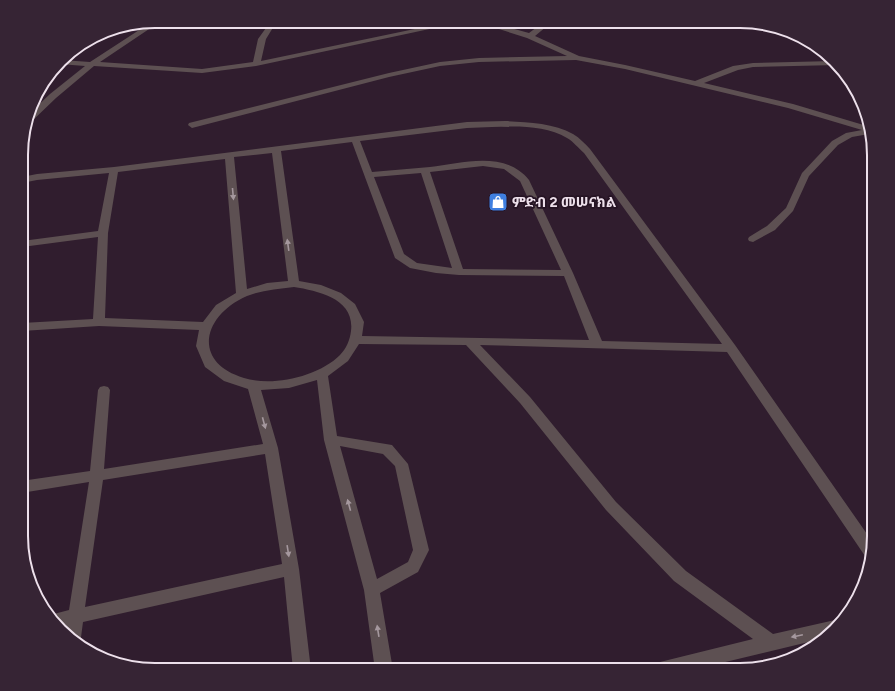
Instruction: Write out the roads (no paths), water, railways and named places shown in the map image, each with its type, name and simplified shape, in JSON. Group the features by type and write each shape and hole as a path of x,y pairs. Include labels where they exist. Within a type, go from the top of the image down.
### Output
{"street":[{"path":"256,64 262,39 269,28"},
{"path":"68,63 202,71 226,69 430,28"},
{"path":"502,28 530,36 577,58"},
{"path":"530,36 541,28"},
{"path":"35,113 53,96 92,64 146,29"},
{"path":"192,125 388,75 440,64 479,60 577,58 625,67 790,106 864,129"},
{"path":"695,84 736,68 828,63"},
{"path":"28,179 114,170 467,125 509,124 541,127 569,135 587,151 731,348 867,546"},
{"path":"753,239 771,228 790,209 805,175 834,143 849,135 865,131"},
{"path":"355,139 399,256 414,266 460,272 568,273"},
{"path":"276,150 294,284"},
{"path":"229,155 242,294"},
{"path":"369,175 483,164 501,165 511,170 524,180 568,273 597,344"},
{"path":"98,322 103,233 114,170"},
{"path":"425,170 460,272"},
{"path":"28,243 103,233"},
{"path":"294,284 317,287 337,295 351,307 358,322 356,340 344,358 322,374 289,384 254,386 228,378 209,364 202,346 206,326 220,308 242,294 267,286 294,284"},
{"path":"28,327 98,322 206,326"},
{"path":"356,340 469,341 731,348"},
{"path":"469,341 524,400 611,506 680,576 771,642"},
{"path":"322,374 331,440 372,590 383,663"},
{"path":"254,386 271,448 291,569 301,663"},
{"path":"74,633 97,474 104,390"},
{"path":"331,440 387,450 401,464 421,550 413,567 372,590"},
{"path":"28,486 271,448"},
{"path":"60,620 291,569"},
{"path":"688,663 825,630"}],"place":[{"name":"ምድብ 2 መሠናክል","path":"498,202"}]}
